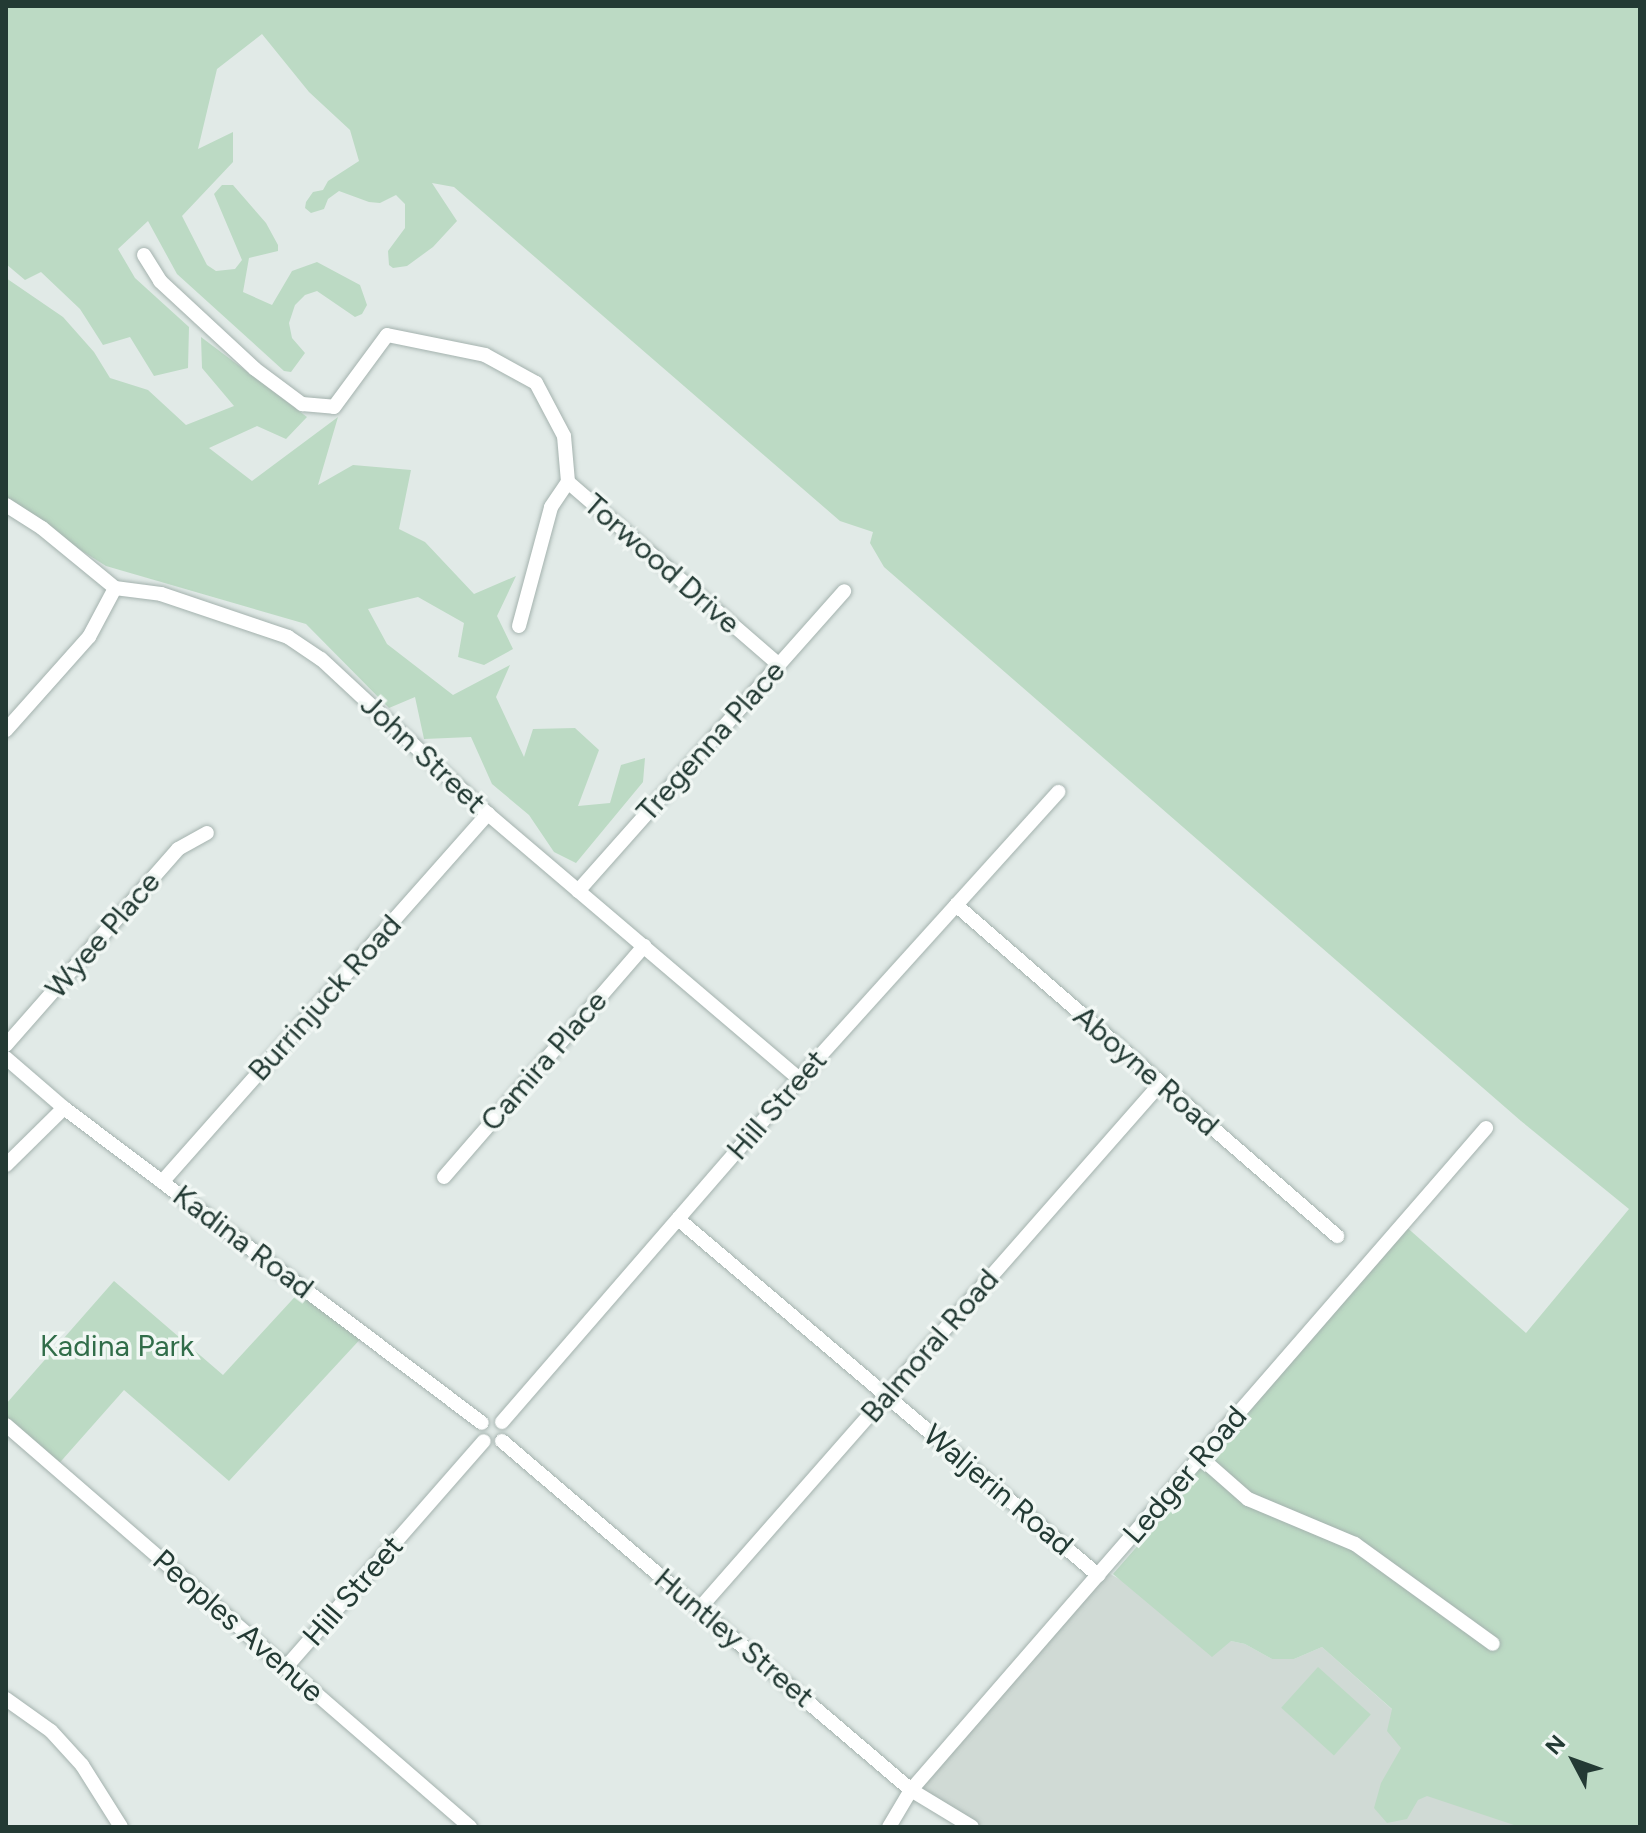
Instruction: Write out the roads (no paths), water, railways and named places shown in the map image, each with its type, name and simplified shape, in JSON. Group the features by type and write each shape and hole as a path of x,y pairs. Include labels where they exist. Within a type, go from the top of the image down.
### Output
{"street":[{"name":"Torwood Drive","path":"144,255 160,281 255,369 302,404 334,407 387,335 485,355 536,383 564,436 568,482 779,665"},
{"path":"519,626 551,507 568,482"},
{"path":"6,505 42,528 115,588 89,637 6,730"},
{"name":"John Street","path":"115,588 161,594 288,637 321,659 488,814 799,1079"},
{"name":"Tregenna Place","path":"578,891 844,591"},
{"name":"Hill Street","path":"502,1422 799,1079 1058,792"},
{"name":"Burrinjuck Road","path":"162,1182 488,814"},
{"name":"Wyee Place","path":"6,1045 178,849 207,833"},
{"name":"Aboyne Road","path":"956,905 1337,1236"},
{"name":"Camira Place","path":"444,1177 644,946"},
{"name":"Kadina Road","path":"6,1058 64,1108 482,1423"},
{"name":"Balmoral Road","path":"699,1609 1161,1083"},
{"path":"6,1165 64,1108"},
{"name":"Ledger Road","path":"889,1827 911,1790 1486,1128"},
{"name":"Waljerin Road","path":"678,1219 1098,1575"},
{"path":"492,1418 502,1422 506,1431 502,1441 493,1445 484,1441 479,1433 482,1423 492,1418"},
{"name":"Peoples Avenue","path":"6,1425 470,1827"},
{"name":"Hill Street","path":"286,1667 484,1441"},
{"name":"Huntley Street","path":"502,1441 911,1790 972,1827"},
{"path":"1200,1457 1248,1499 1355,1544 1493,1644"},
{"path":"6,1699 51,1731 82,1765 121,1827"}],"park label":[{"name":"Kadina Park","path":"117,1346"}]}
